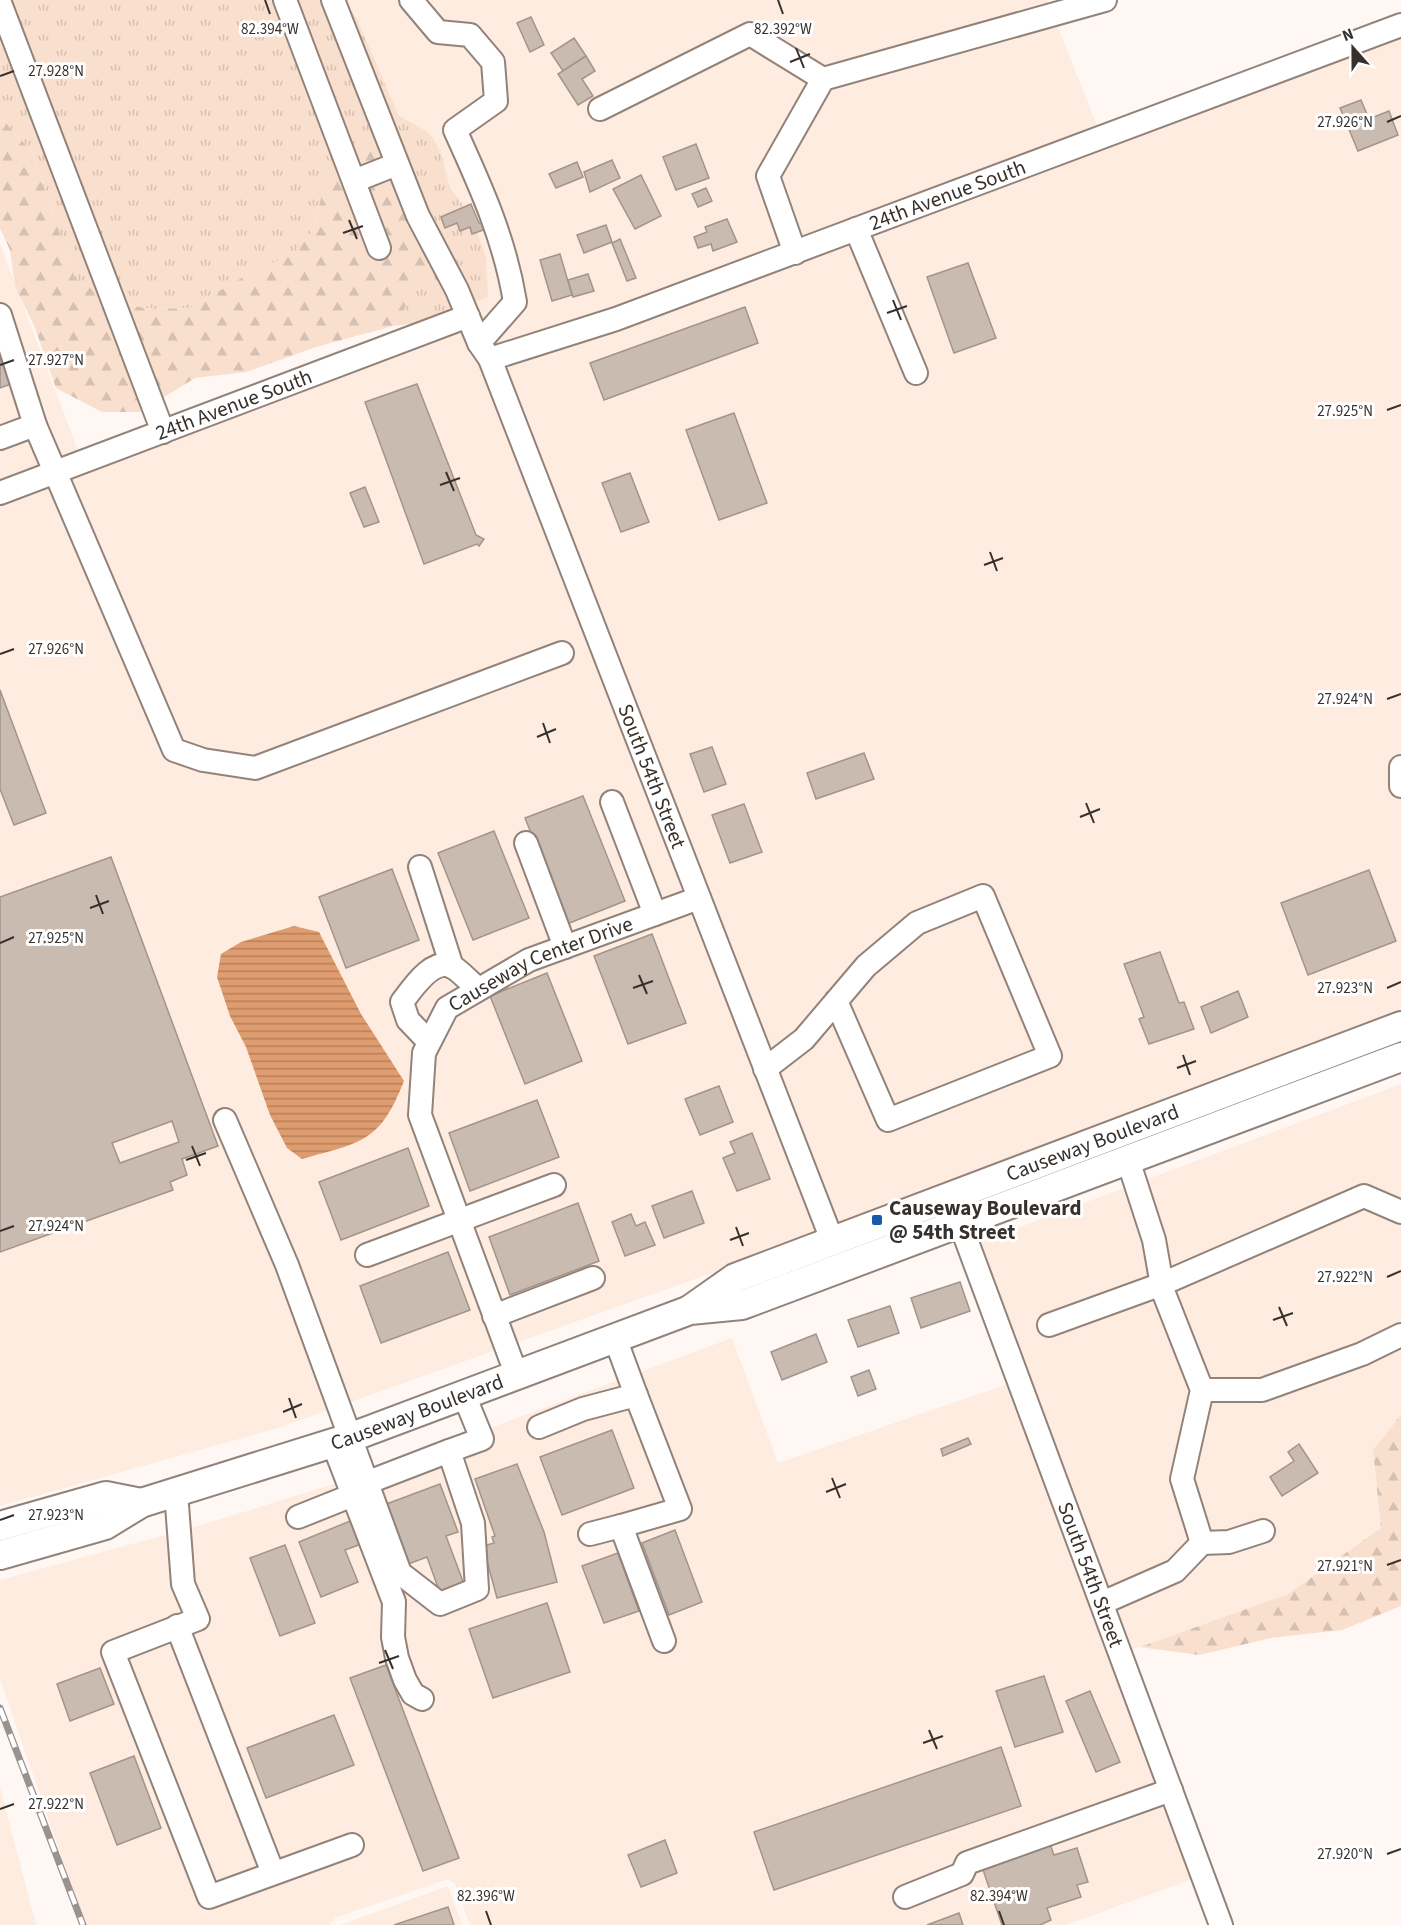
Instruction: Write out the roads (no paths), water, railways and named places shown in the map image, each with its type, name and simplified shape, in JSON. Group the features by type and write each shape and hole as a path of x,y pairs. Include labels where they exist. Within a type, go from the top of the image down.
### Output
{"main road":[{"name":"Causeway Boulevard","path":"0,1555 105,1525 141,1503 341,1440 517,1376 690,1310 735,1278 1401,1026"},
{"name":"Causeway Boulevard","path":"690,1310 742,1305 1128,1160 1396,1055"},
{"path":"960,1223 959,1215 962,1209 1160,1130 1164,1127 1169,1113"},
{"path":"726,1307 758,1283 825,1258 831,1253 832,1240"},
{"name":"Causeway Boulevard","path":"0,1526 106,1496 141,1503"}],"street":[{"path":"285,0 379,248"},
{"name":"South 54th Street","path":"333,0 418,216 485,351 832,1240"},
{"path":"411,0 438,32 470,35 493,62 496,101 455,130 490,204 509,268 515,302 485,351"},
{"path":"795,253 768,176 823,79 1106,0"},
{"path":"0,3 163,432"},
{"name":"24th Avenue South","path":"485,351 616,319 1401,25"},
{"path":"600,109 750,34 823,79"},
{"path":"354,181 397,164"},
{"path":"856,229 916,373"},
{"path":"0,315 35,425 174,750 203,760 255,768 562,653"},
{"name":"24th Avenue South","path":"0,493 468,316"},
{"path":"0,438 35,425"},
{"path":"1401,766 1401,786"},
{"path":"612,802 655,914"},
{"path":"526,843 565,947"},
{"path":"420,867 452,967"},
{"path":"765,1069 804,1039 836,1001 866,966 917,923 983,896 1050,1056 888,1120 836,1001"},
{"name":"Causeway Center Drive","path":"517,1376 420,1115 424,1053 447,1008 529,960 699,898"},
{"path":"429,1042 408,1020 402,1002 417,982 442,964 452,967 478,989"},
{"path":"225,1120 287,1265 394,1602 393,1637 397,1658 413,1694 422,1699"},
{"path":"1128,1160 1154,1240 1162,1284 1202,1390 1182,1479 1202,1543"},
{"path":"367,1255 554,1185"},
{"path":"1049,1324 1162,1284 1364,1196 1401,1212"},
{"name":"South 54th Street","path":"960,1223 1221,1925"},
{"path":"494,1316 593,1278"},
{"path":"1202,1390 1262,1390 1362,1354 1401,1335"},
{"path":"590,1534 680,1509 615,1338"},
{"path":"298,1517 359,1489 482,1439 464,1395"},
{"path":"539,1427 584,1409 636,1395"},
{"path":"359,1489 400,1573 440,1604 477,1589 474,1523 449,1451"},
{"path":"176,1492 183,1584 198,1619 113,1652 209,1897 352,1845"},
{"path":"621,1526 664,1641"},
{"path":"1102,1603 1175,1571 1202,1543 1229,1542 1263,1532"},
{"path":"177,1626 273,1873"},
{"path":"905,1897 962,1874 967,1863 1171,1790"}],"railway":[{"path":"0,1708 83,1925"}],"place":[{"name":"Causeway Boulevard @ 54th Street","path":"877,1220"}]}
